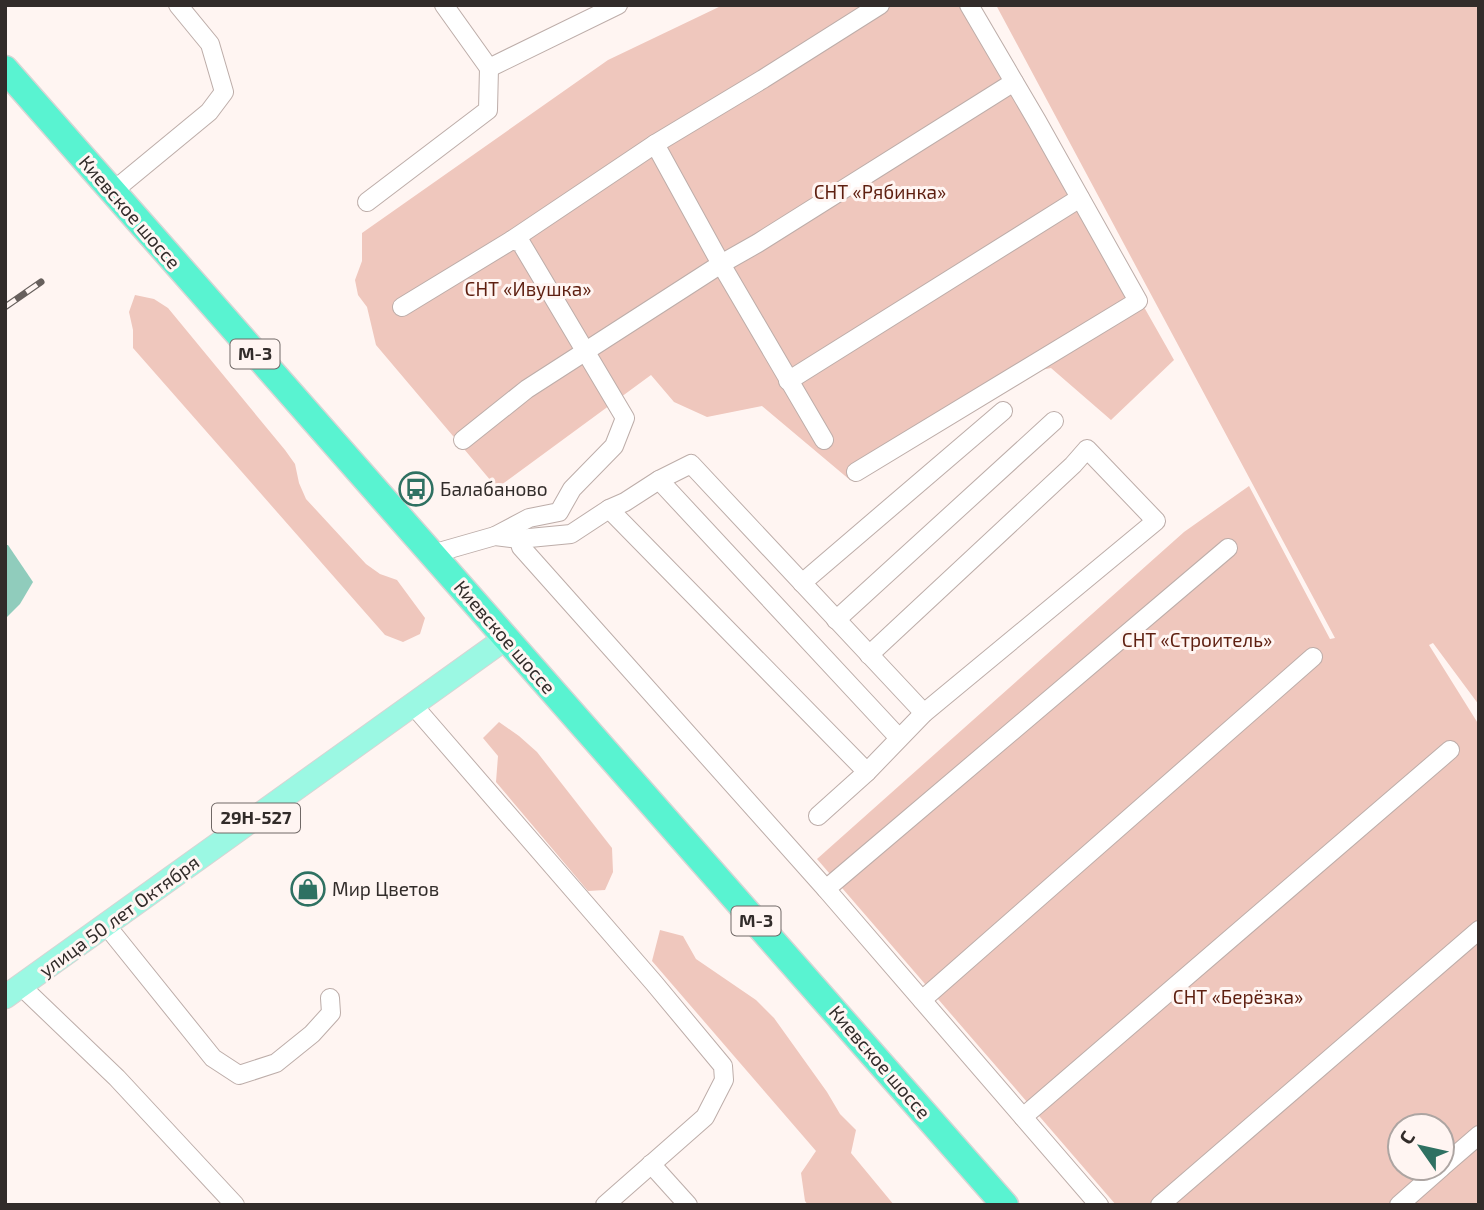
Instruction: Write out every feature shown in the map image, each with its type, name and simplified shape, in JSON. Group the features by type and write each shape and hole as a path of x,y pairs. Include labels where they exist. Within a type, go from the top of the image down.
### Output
{"highway":[{"name":"Киевское шоссе","path":"5,69 1005,1205"}],"main road":[{"name":"улица 50 лет Октября","path":"13,992 506,638"}],"street":[{"path":"112,192 209,111 224,92 210,44 178,5"},
{"path":"368,202 488,110 489,68 444,5"},
{"path":"489,68 618,5"},
{"path":"402,307 512,240 655,144 880,5"},
{"path":"856,472 1138,301 969,5"},
{"path":"463,439 527,389 586,350 1014,82"},
{"path":"655,144 721,264 824,440"},
{"path":"788,381 1080,198"},
{"path":"432,554 495,536 529,519 559,512 572,489 614,446 625,418 521,243 512,240"},
{"path":"802,583 1003,411"},
{"path":"836,620 1054,421"},
{"path":"818,816 867,772 924,713 1156,521 1087,449 869,655"},
{"path":"495,536 519,539 570,534 659,480 691,464 924,713"},
{"path":"659,480 899,738"},
{"path":"609,509 867,772"},
{"path":"519,539 521,547 826,889 1099,1205"},
{"path":"826,889 1228,548"},
{"path":"922,1000 1313,657"},
{"path":"413,705 723,1066 724,1080 705,1117 605,1205"},
{"path":"1023,1117 1450,750"},
{"path":"106,925 213,1058 239,1075 276,1063 312,1034 331,1013 330,998"},
{"path":"1160,1205 1479,930"},
{"path":"13,992 117,1078 235,1205"},
{"path":"1456,1154 1479,1135"},
{"path":"651,1164 688,1205"},
{"path":"1399,1205 1424,1182"}],"green space":[{"name":"СНТ «Рябинка»","path":"723,5 973,5 1174,360 1111,420 1051,368 1036,371 850,480 762,406 707,417 674,402 651,375 497,488 376,345 367,307 358,295 355,280 362,261 362,233 608,60"},
{"path":"996,5 1479,5 1479,705 1433,643 1429,645 1479,725 1479,1205 1116,1205 817,859 1184,532 1249,486 1330,639 1335,638"},
{"path":"135,295 154,299 168,308 285,450 295,464 306,499 366,564 380,574 397,580 425,618 420,634 403,642 385,635 133,348 129,312"},
{"path":"499,722 537,752 612,848 613,872 605,890 588,891 496,782 498,756 483,738"},
{"path":"660,930 683,936 696,959 756,1000 774,1018 840,1114 856,1130 851,1153 894,1205 808,1205 801,1173 816,1151 652,961"}],"shaded area":[{"path":"5,545 8,545 33,582 20,604 5,619"}],"railway":[{"path":"5,307 41,282"}],"place":[{"name":"Балабаново","path":"416,489"},
{"name":"Мир Цветов","path":"308,889"}],"park label":[{"name":"СНТ «Ивушка»","path":"528,289"},
{"name":"СНТ «Строитель»","path":"1197,640"},
{"name":"СНТ «Берёзка»","path":"1238,997"}]}
